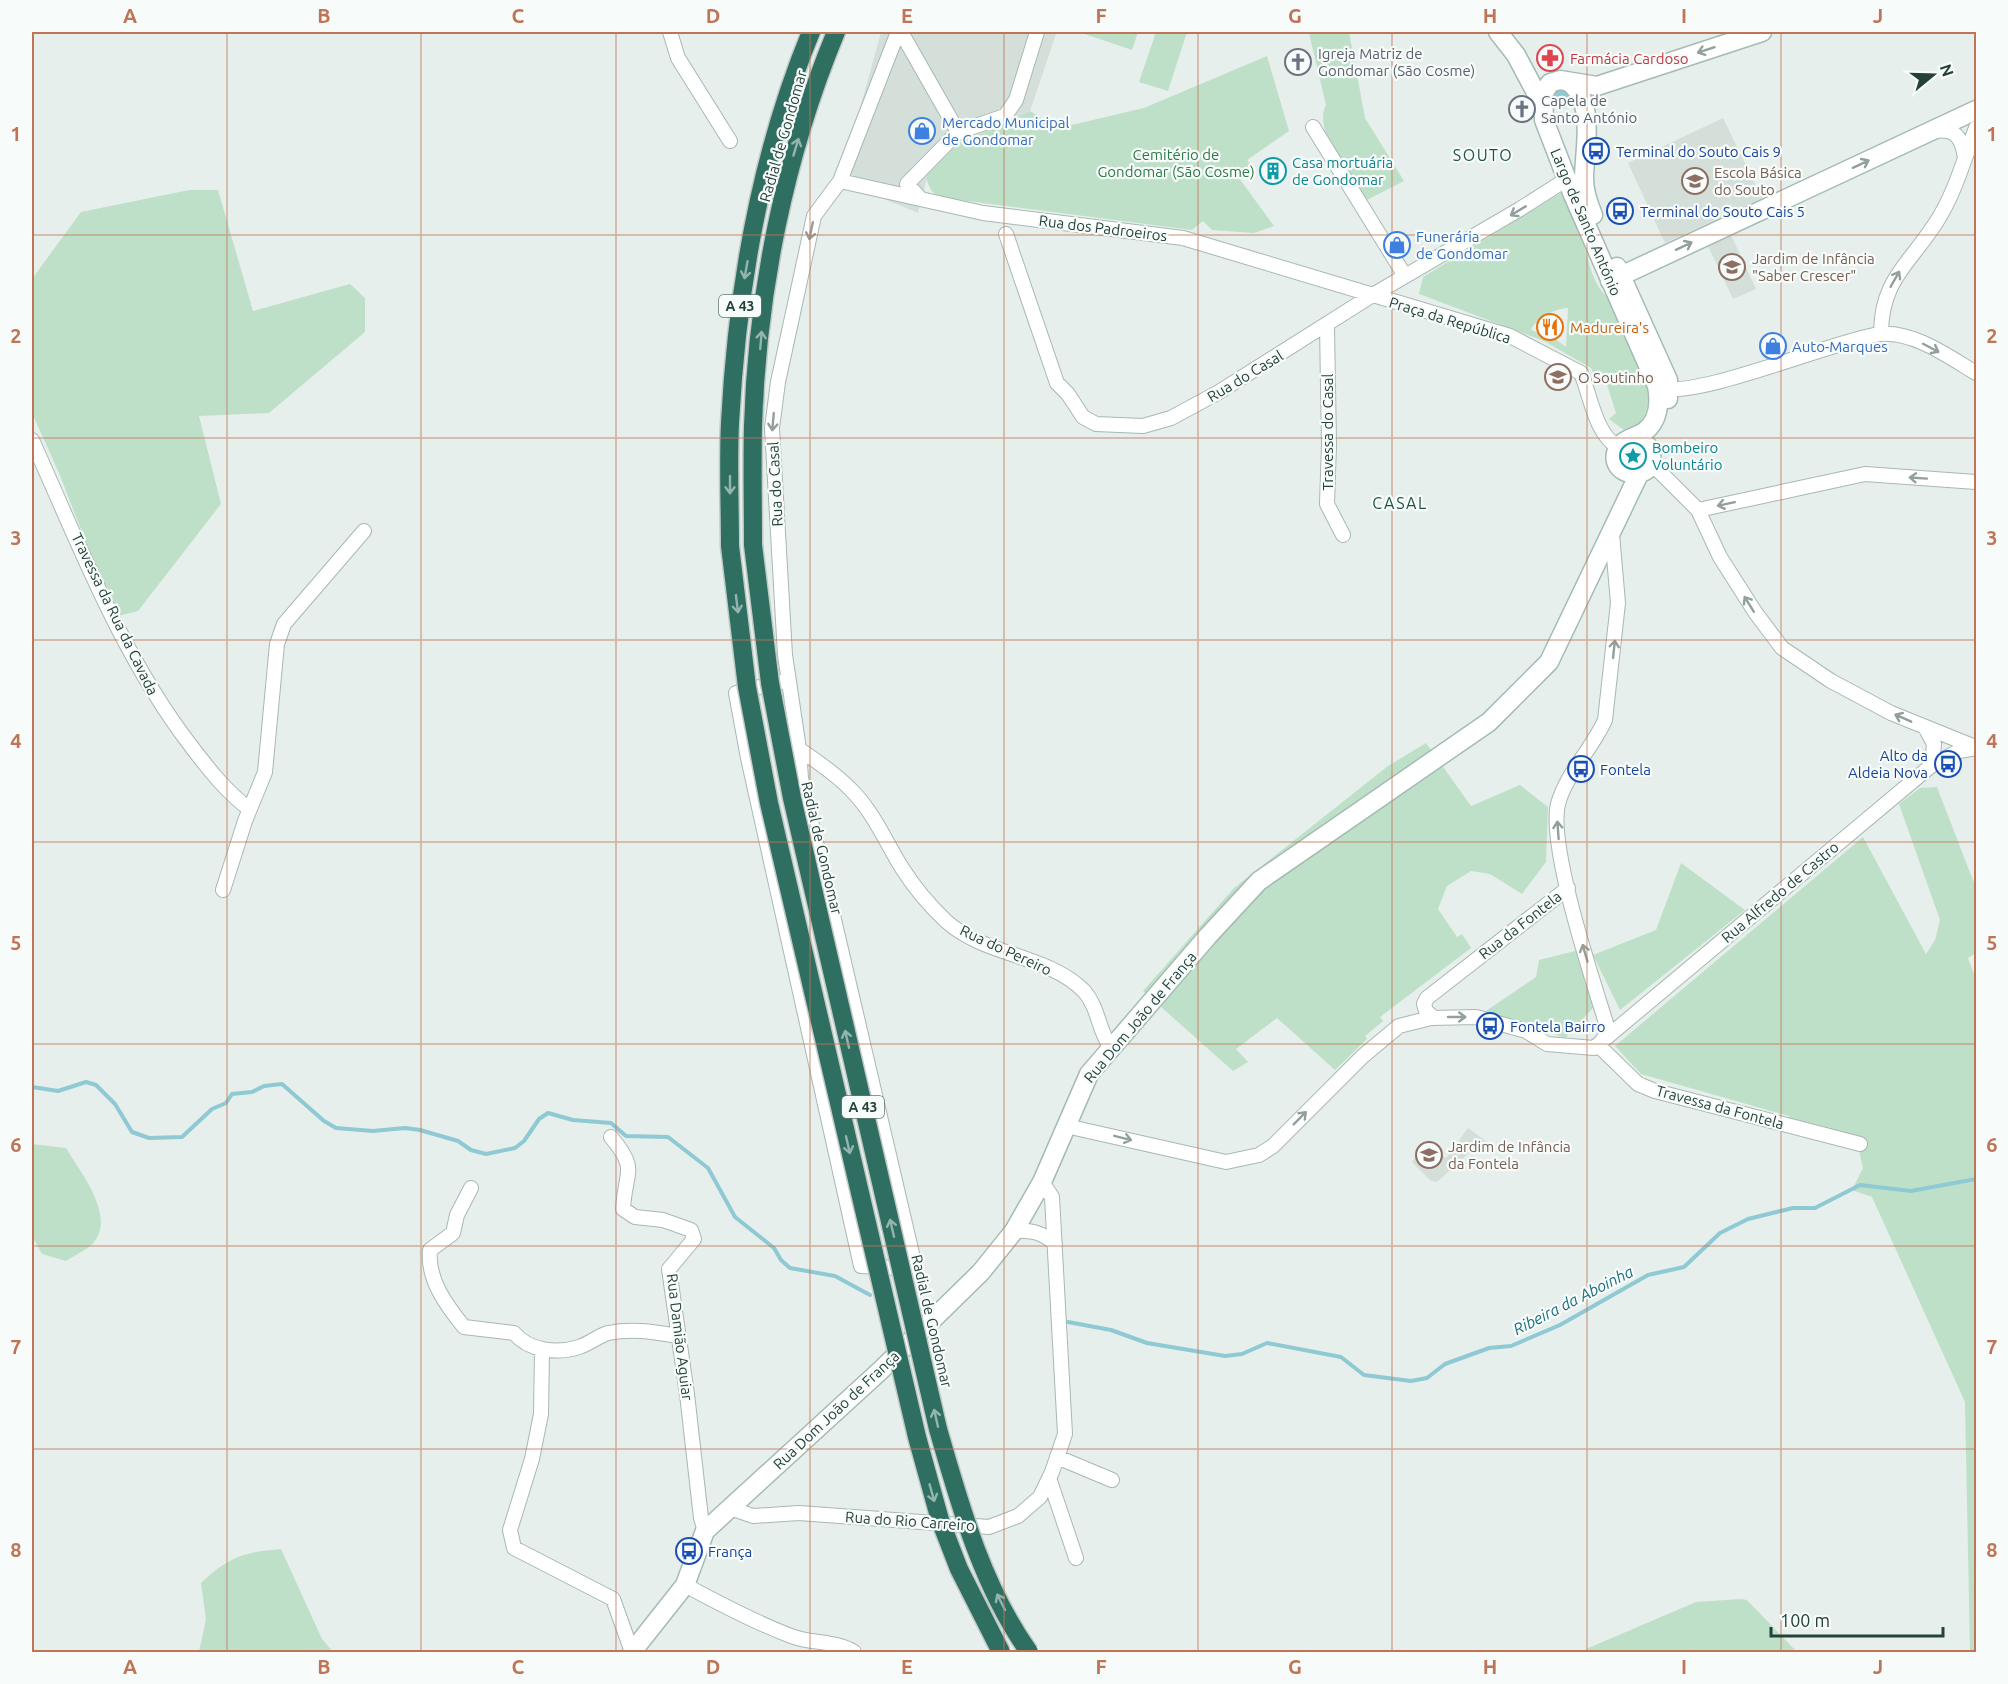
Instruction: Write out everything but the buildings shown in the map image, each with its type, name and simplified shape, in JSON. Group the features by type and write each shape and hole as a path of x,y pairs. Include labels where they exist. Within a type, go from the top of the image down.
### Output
{"highway":[{"name":"Radial de Gondomar","path":"811,32 795,71 762,183 740,304 730,424 730,546 747,687 769,803 916,1437 940,1520 955,1559 1001,1653"},
{"name":"Radial de Gondomar","path":"836,32 817,79 784,188 764,307 753,424 753,545 770,683 792,798 938,1429 962,1512 980,1559 1029,1653"}],"main road":[{"path":"1498,32 1516,55 1538,71 1564,80 1596,86 1762,32"},
{"name":"Largo de Santo António","path":"1516,55 1541,102 1544,120 1567,179 1668,380 1656,415 1645,431 1624,443"},
{"path":"1541,102 1546,87 1564,80"},
{"name":"Largo de Santo António","path":"1564,80 1582,99 1586,119 1584,181 1586,198 1616,279"},
{"path":"1616,279 1977,110"},
{"path":"1640,464 1663,417 1664,388"},
{"path":"1624,443 1642,440 1640,464"},
{"name":"Rua Dom João de França","path":"632,1653 685,1585 705,1531 889,1362 981,1272 1014,1231 1042,1182 1089,1074 1208,936 1259,881 1489,722 1549,662 1612,534 1640,464 1616,458 1624,443"}],"street":[{"path":"670,32 678,58 730,141"},
{"path":"900,32 958,132"},
{"name":"Rua do Casal","path":"748,758 861,1266 914,1269 801,778 799,749 787,680 772,428 778,382 814,216 840,181 900,32"},
{"path":"920,198 908,184 958,132 1005,116 1016,100 1037,32"},
{"path":"1313,127 1405,276"},
{"path":"1881,334 1881,315 1887,293 1897,274 1937,221 1977,128"},
{"path":"1931,132 1948,129 1958,135 1965,158"},
{"name":"Rua do Casal","path":"1005,234 1057,383 1068,394 1083,417 1096,424 1143,426 1171,418 1327,326 1371,296 1520,210 1567,179"},
{"name":"Rua dos Padroeiros","path":"840,181 983,213 1183,238 1371,296"},
{"name":"Praça da República","path":"1371,296 1510,336 1581,373 1599,425 1611,443 1624,443"},
{"name":"Travessa do Casal","path":"1327,326 1329,445 1327,504 1343,535"},
{"path":"1664,388 1707,384 1881,334 1914,339 1977,373"},
{"name":"Travessa da Rua da Cavada","path":"32,440 103,595 161,708 225,791 249,809"},
{"path":"1640,464 1698,510 1720,557 1755,612 1782,648 1831,681 1926,729 1977,748"},
{"path":"1698,510 1865,474 1977,482"},
{"path":"223,890 249,809 265,772 277,644 284,624 364,531"},
{"name":"Rua da Fontela","path":"1434,1018 1426,1011 1424,1004 1427,998 1568,888 1560,856 1557,807 1563,789 1598,737 1605,720 1618,603 1612,534"},
{"path":"787,680 736,693 748,758 799,749"},
{"path":"1926,729 1934,744 1932,765"},
{"name":"Rua Alfredo de Castro","path":"1599,1046 1932,765 1959,751 1977,748"},
{"name":"Rua do Pereiro","path":"799,749 833,773 857,796 903,870 947,922 975,939 1053,971 1082,989 1093,1003 1105,1041 1111,1048"},
{"path":"1066,1126 1226,1162 1243,1160 1259,1155 1273,1146 1385,1036 1399,1026 1434,1018 1476,1017 1526,1031 1547,1044 1594,1048 1599,1046 1606,1034 1602,1009 1568,888"},
{"path":"1602,1009 1613,1019 1629,1019"},
{"name":"Travessa da Fontela","path":"1599,1046 1638,1084 1655,1091 1860,1144"},
{"name":"Rua Damião Aguiar","path":"611,1137 627,1156 629,1174 623,1209 635,1217 663,1220 691,1230 694,1239 669,1269 694,1444 701,1518 705,1531"},
{"name":"Rua do Rio Carreiro","path":"730,1508 753,1516 810,1514 989,1527 1018,1516 1040,1497 1065,1434 1052,1197 1042,1182"},
{"path":"471,1188 457,1215 453,1233 430,1250 429,1264 440,1294 465,1327 514,1333 520,1340 543,1350 579,1347 606,1334 637,1329 678,1336"},
{"path":"1014,1231 1031,1230 1045,1235 1055,1244"},
{"path":"543,1350 541,1414 532,1459 510,1530 514,1548 613,1599 632,1653"},
{"path":"1057,1457 1112,1480"},
{"path":"1049,1478 1076,1558"},
{"path":"685,1585 775,1630 794,1637 845,1647 854,1653"}],"shaded area":[{"name":"Mercado Municipal de Gondomar","path":"881,32 1055,32 1056,34 1030,111 951,151 930,167 918,213 840,181"},
{"name":"Escola Básica do Souto","path":"1723,118 1762,198 1665,243 1628,163"},
{"name":"Jardim de Infância \"Saber Crescer\"","path":"1731,235 1756,289 1733,299 1708,246"},
{"name":"Jardim de Infância da Fontela","path":"1468,1128 1491,1145 1470,1152 1437,1182 1431,1181 1412,1162 1425,1143 1446,1158"}],"green space":[{"path":"1079,32 1138,32 1132,50"},
{"path":"1156,32 1187,32 1168,91 1139,82"},
{"path":"1349,32 1365,118 1404,181 1365,201 1335,154 1324,127 1323,115 1326,105 1309,33"},
{"name":"Cemitério de Gondomar (São Cosme)","path":"1267,56 1289,131 1247,160 1252,166 1239,178 1274,226 1254,233 1212,230 1203,221 1192,230 951,199 935,194 928,184 929,168 946,153 1030,111 1059,128 1144,108"},
{"path":"189,190 218,190 253,311 350,284 365,298 365,332 269,413 199,416 221,504 138,611 115,617 59,473 32,413 32,279 81,212"},
{"path":"1564,191 1580,231 1594,278 1605,295 1612,301 1644,377 1648,397 1642,419 1630,429 1624,430 1609,419 1616,413 1607,385 1596,380 1591,368 1544,341 1419,294 1423,277","holes":["1568,308 1566,347 1546,332 1541,334 1531,330 1533,325 1546,314"]},
{"path":"1426,743 1471,806 1520,785 1548,807 1546,862 1522,894 1490,874 1471,871 1447,886 1438,909 1457,937 1462,934 1471,948 1380,1017 1383,1021 1365,1036 1367,1039 1335,1070 1277,1018 1236,1049 1248,1062 1233,1071 1143,991 1234,888 1388,766"},
{"path":"1937,787 1976,888 1976,953 1968,958 1976,979 1976,1652 1970,1652 1965,1402 1872,1197 1852,1190 1863,1168 1858,1146 1788,1119 1789,1116 1641,1074 1615,1046 1863,837 1926,954 1935,940 1940,920 1899,804 1920,788"},
{"path":"1681,863 1745,910 1620,1010 1593,955 1656,930"},
{"path":"1579,950 1593,1008 1565,1038 1486,1011 1536,977 1539,960"},
{"path":"32,1144 66,1148 88,1183 99,1210 101,1223 98,1235 90,1246 66,1261 42,1254 32,1236"},
{"path":"281,1549 322,1639 333,1652 199,1652 206,1619 201,1583 220,1567 238,1557"},
{"path":"1747,1600 1797,1652 1585,1652 1586,1649 1696,1602"}],"water":[{"path":"1561,89 1568,92 1571,99 1568,106 1561,109 1554,106 1551,99 1554,92"}],"waterway":[{"name":"Ribeira da Aboinha","path":"32,1087 58,1091 86,1082 96,1085 115,1104 132,1132 149,1138 182,1137 212,1109 226,1103 232,1094 252,1092 264,1086 282,1084 324,1121 336,1128 373,1131 405,1128 420,1130 458,1141 471,1150 486,1154 515,1148 524,1141 539,1119 548,1113 573,1120 611,1123 626,1136 668,1137 708,1168 735,1217 774,1248 781,1260 790,1268 835,1276 870,1295"},
{"name":"Ribeira da Aboinha","path":"1068,1322 1111,1330 1147,1343 1225,1356 1242,1354 1267,1343 1341,1357 1364,1375 1411,1381 1427,1378 1445,1364 1489,1348 1511,1346 1560,1325 1648,1275 1684,1267 1720,1233 1748,1219 1793,1208 1815,1208 1860,1185 1911,1191 1976,1179"}],"place":[{"name":"Farmácia Cardoso","path":"1550,58"},
{"name":"Igreja Matriz de Gondomar (São Cosme)","path":"1298,62"},
{"name":"Capela de Santo António","path":"1522,109"},
{"name":"Mercado Municipal de Gondomar","path":"922,131"},
{"name":"Terminal do Souto Cais 9","path":"1596,151"},
{"name":"Casa mortuária de Gondomar","path":"1273,171"},
{"name":"Escola Básica do Souto","path":"1695,181"},
{"name":"Terminal do Souto Cais 5","path":"1620,211"},
{"name":"Funerária de Gondomar","path":"1397,245"},
{"name":"Jardim de Infância \"Saber Crescer\"","path":"1732,267"},
{"name":"Madureira's","path":"1550,327"},
{"name":"Auto-Marques","path":"1773,346"},
{"name":"O Soutinho","path":"1558,377"},
{"name":"Bombeiro Voluntário","path":"1633,456"},
{"name":"Alto da Aldeia Nova","path":"1948,764"},
{"name":"Fontela","path":"1581,769"},
{"name":"Fontela Bairro","path":"1490,1026"},
{"name":"Jardim de Infância da Fontela","path":"1429,1155"},
{"name":"França","path":"689,1551"}],"district":[{"name":"SOUTO","path":"1483,155"},
{"name":"CASAL","path":"1400,503"}]}
